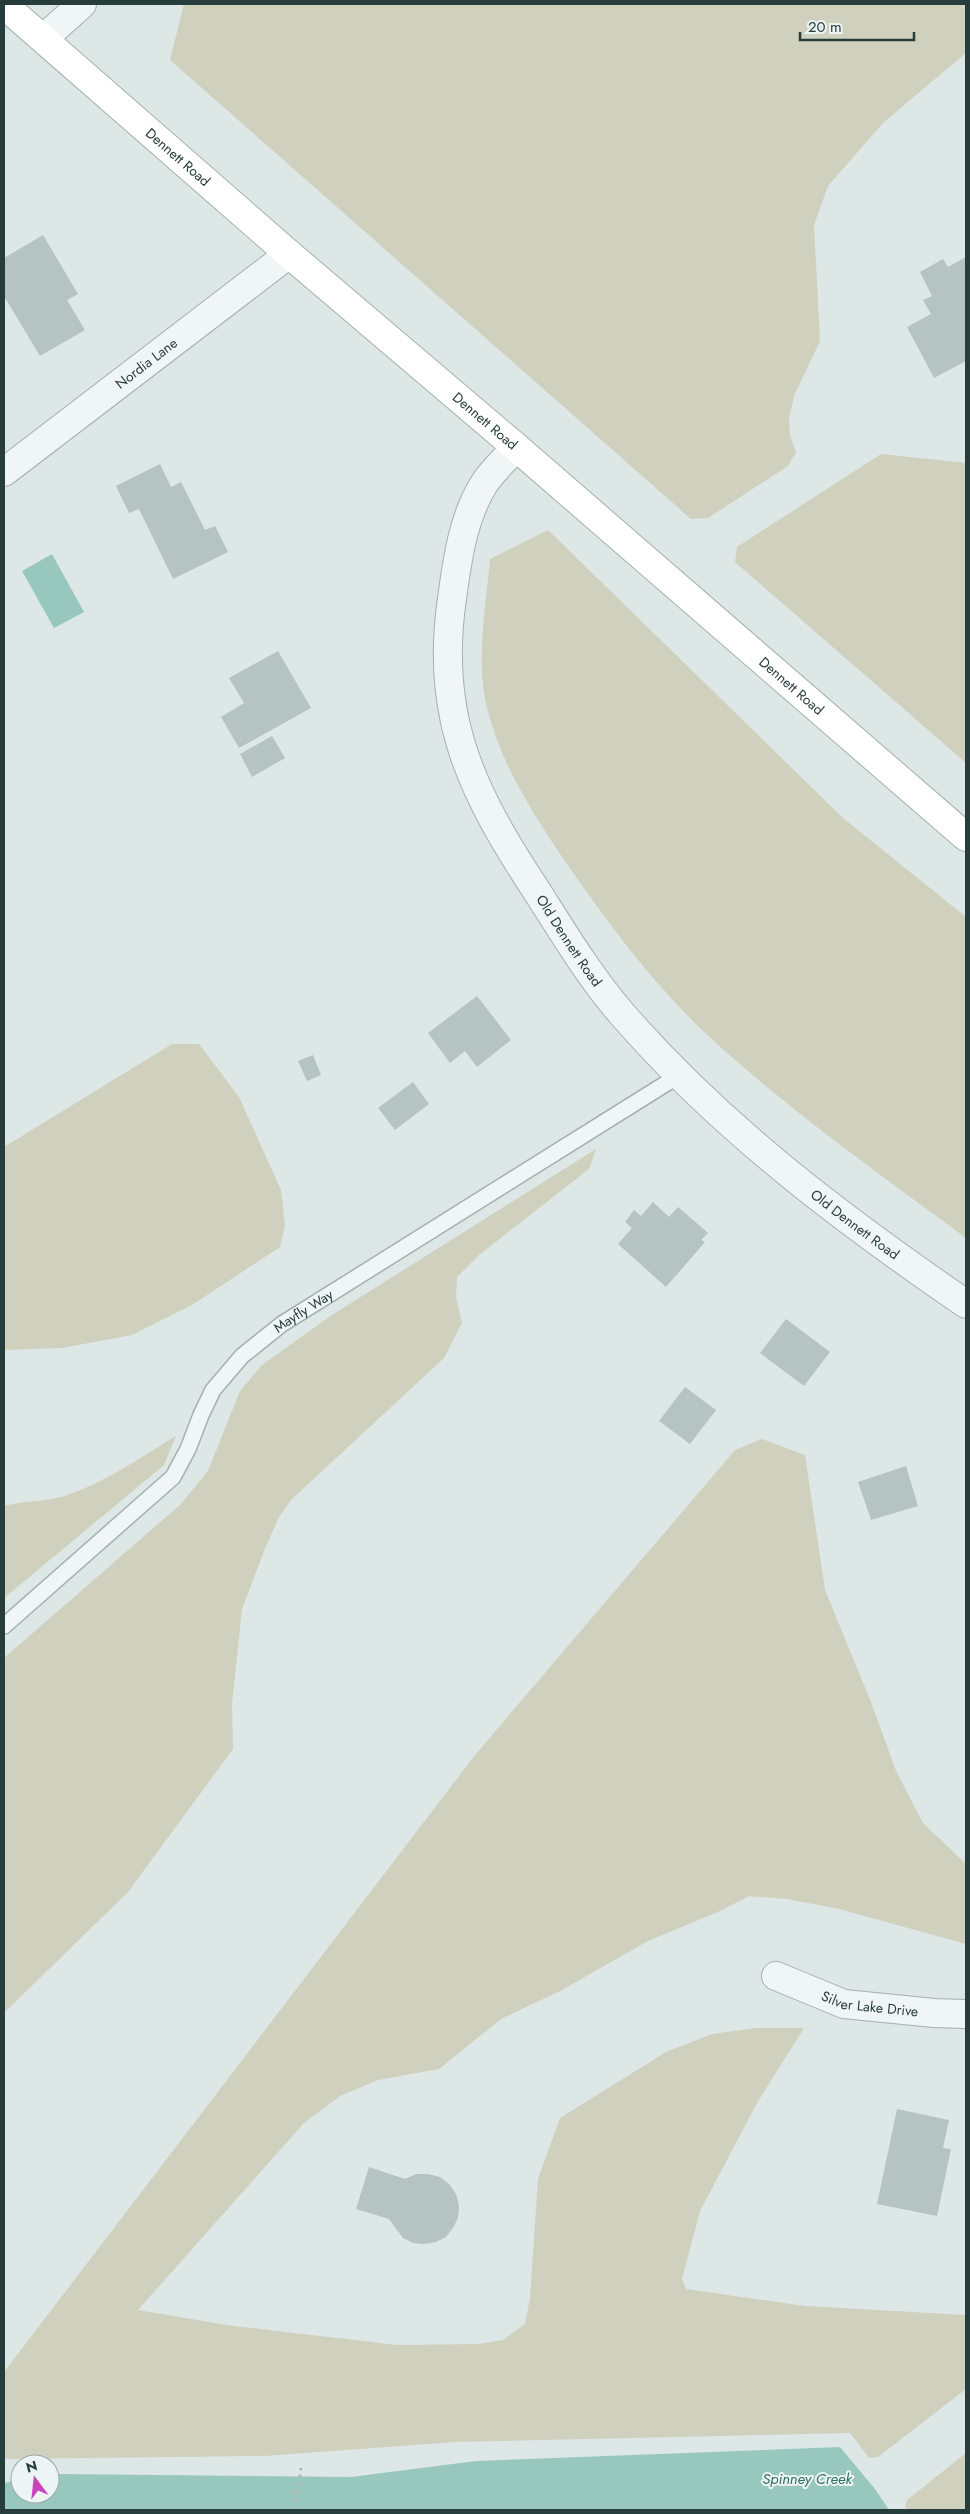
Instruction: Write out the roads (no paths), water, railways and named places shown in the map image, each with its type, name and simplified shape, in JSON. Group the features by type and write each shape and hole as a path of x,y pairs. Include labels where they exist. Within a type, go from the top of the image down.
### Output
{"street":[{"path":"44,38 82,4"},
{"name":"Dennett Road","path":"4,5 289,254 966,837"},
{"name":"Nordia Lane","path":"4,472 289,254"},
{"name":"Old Dennett Road","path":"516,448 484,483 469,517 457,566 447,627 446,657 450,698 464,758 478,792 497,829 566,938 621,1012 678,1076 821,1201 871,1240 966,1304"},
{"name":"Silver Lake Drive","path":"776,1976 844,2004 934,2013 966,2014"}],"lane":[{"name":"Mayfly Way","path":"4,1626 173,1477 188,1449 213,1390 242,1356 282,1324 678,1076"}],"water":[{"path":"52,554 84,612 54,628 22,571"},
{"name":"Spinney Creek","path":"840,2447 875,2489 889,2510 4,2510 4,2483 10,2482 10,2504 60,2504 60,2474 351,2477 476,2461"}]}
